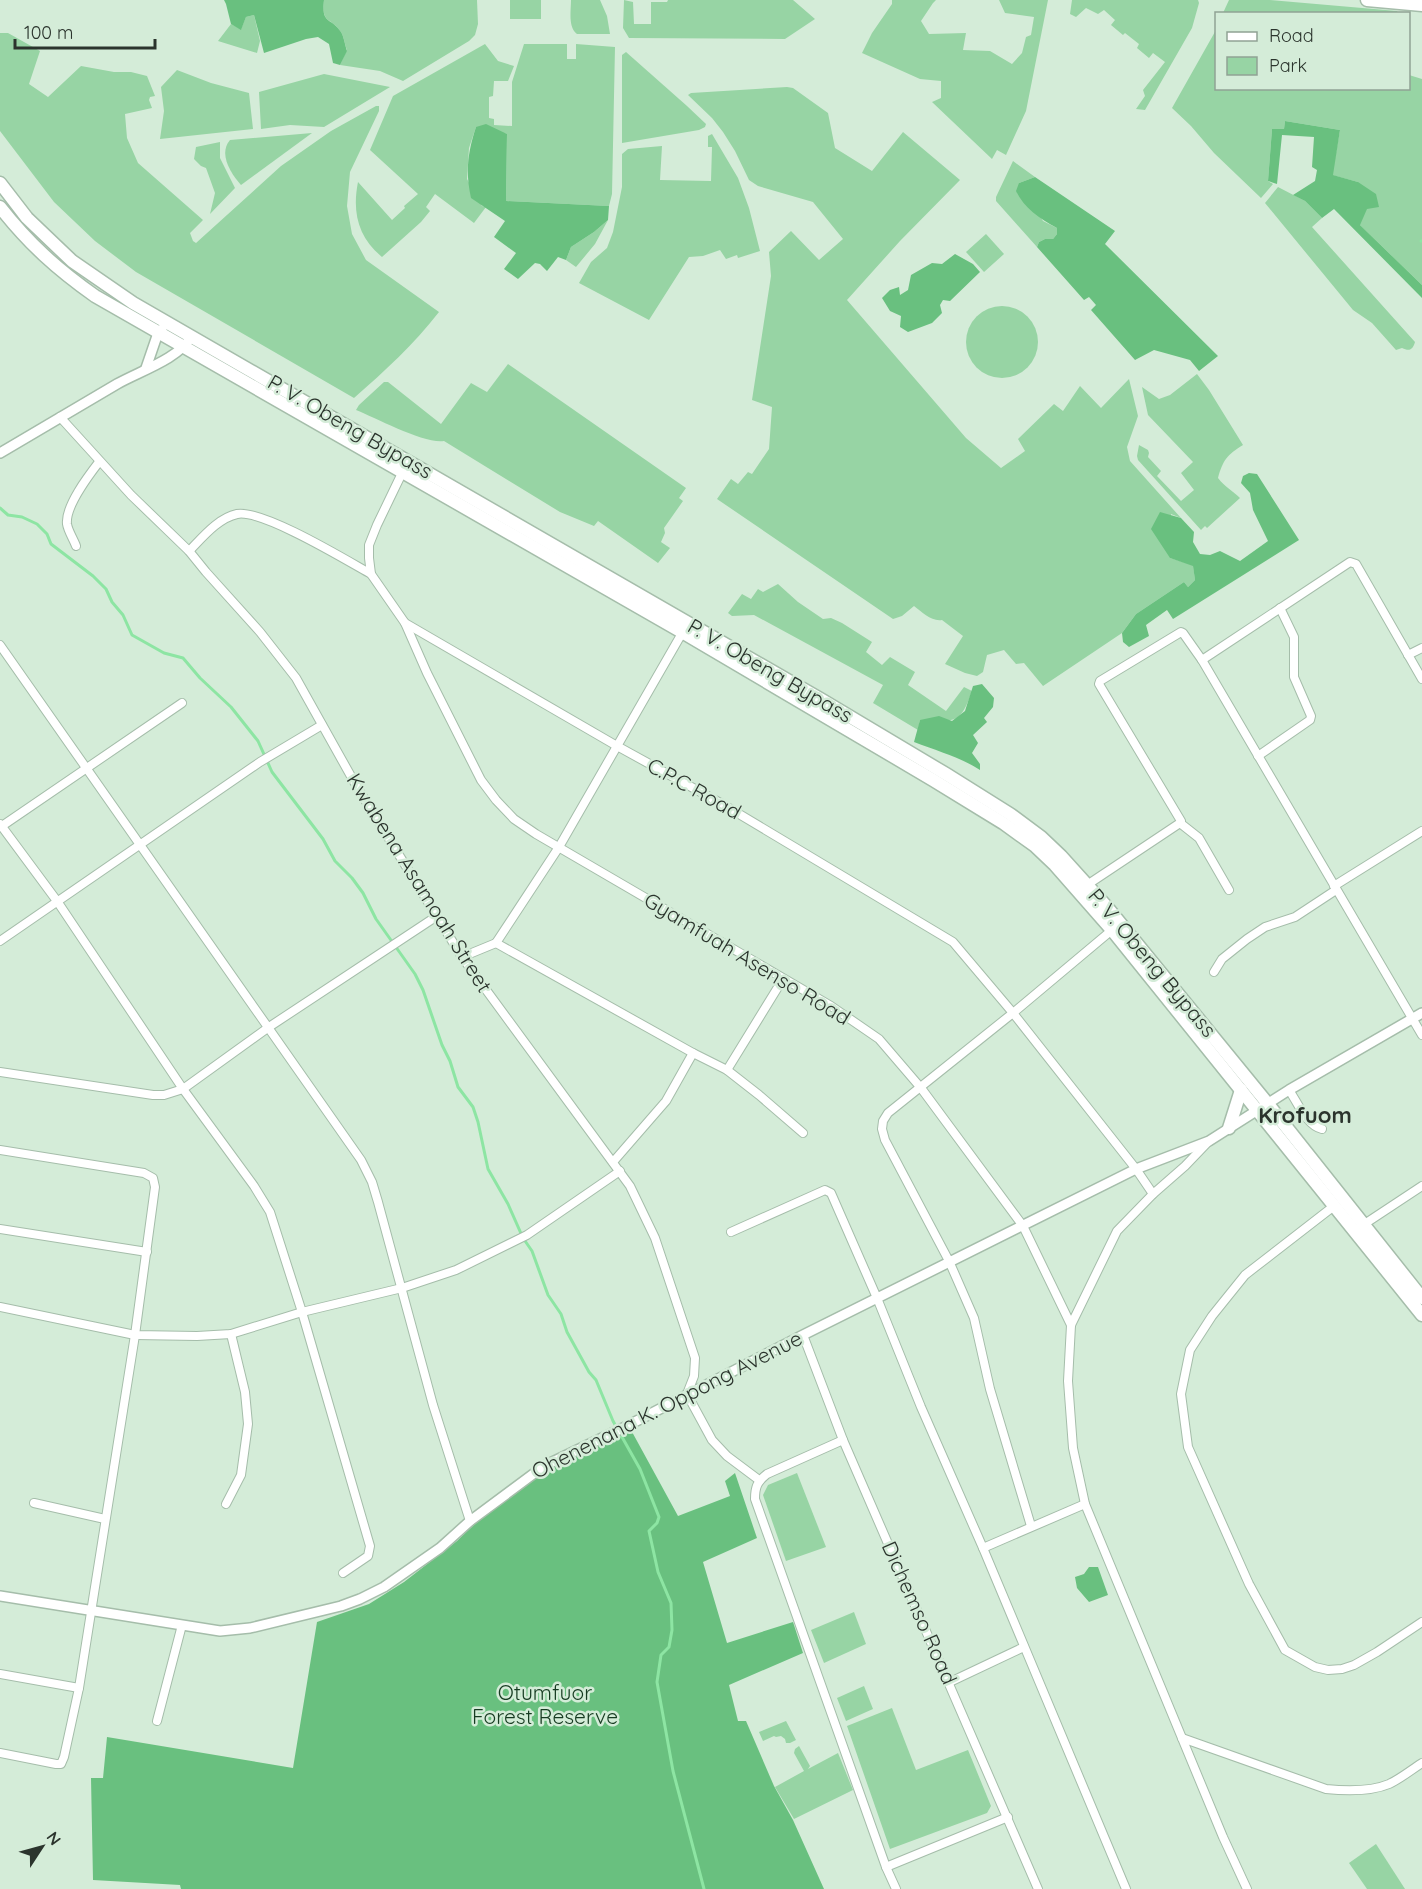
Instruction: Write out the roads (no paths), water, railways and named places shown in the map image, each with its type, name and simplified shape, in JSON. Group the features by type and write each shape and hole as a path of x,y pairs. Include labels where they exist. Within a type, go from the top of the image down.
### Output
{"main road":[{"path":"1367,0 1422,5"},
{"name":"P. V. Obeng Bypass","path":"0,183 27,218 72,261 162,328"},
{"name":"P. V. Obeng Bypass","path":"0,207 37,250 61,272 95,296 188,342 685,628 1003,824 1046,855 1112,930 1241,1090 1263,1107 1334,1206 1422,1315"},
{"name":"P. V. Obeng Bypass","path":"685,628 841,711 1010,814 1041,837 1087,885 1263,1107 1422,1298"},
{"path":"1229,1128 1241,1090"}],"street":[{"path":"146,368 162,328"},
{"path":"0,453 146,368 162,362 188,342"},
{"name":"Kwabena Asamoah Street","path":"60,417 131,495 189,550 260,632 296,678 357,787 462,957 630,1186 655,1238 695,1358 694,1376 687,1395"},
{"path":"76,546 67,524 70,509 86,479 99,462"},
{"path":"371,574 369,544 376,525 406,466"},
{"path":"189,550 219,523 237,514 255,515 371,574"},
{"path":"1202,660 1350,562 1354,562 1422,678"},
{"name":"C.P.C Road","path":"371,574 405,623 724,805 953,942 1014,1013 1153,1194"},
{"path":"1258,756 1310,720 1311,716 1294,676 1294,638 1280,608"},
{"path":"405,623 427,673 481,780 514,819 560,847"},
{"path":"462,957 496,943 560,847 685,628"},
{"path":"1229,890 1199,838 1180,823 1181,821 1099,682 1180,632 1184,633 1202,660 1422,1035"},
{"path":"0,645 368,1171 433,1405 470,1521"},
{"path":"1408,655 1422,648"},
{"path":"182,703 1,825 57,901 183,1089 254,1186 270,1212 302,1312 370,1546 368,1556 343,1573"},
{"path":"0,940 260,762 322,725"},
{"path":"1087,885 1180,823"},
{"path":"1214,972 1222,959 1247,939 1265,927 1294,918 1422,831"},
{"name":"Gyamfuah Asenso Road","path":"560,847 831,1006 879,1039 921,1088 1023,1226 1071,1325"},
{"path":"0,1072 153,1095 164,1095 183,1089 269,1027 437,916"},
{"path":"1031,1526 990,1389 974,1318 949,1261 889,1149 882,1129 883,1121 888,1113 1014,1013 1112,930"},
{"path":"496,943 727,1070 803,1133"},
{"path":"727,1070 783,979"},
{"name":"Ohenenana K. Oppong Avenue","path":"0,1596 220,1631 250,1628 360,1599 384,1587 432,1554 470,1521 544,1466 1136,1169 1209,1141 1289,1090 1422,1013"},
{"path":"613,1162 666,1101 693,1053"},
{"path":"1289,1090 1307,1118 1316,1127 1322,1129"},
{"path":"1209,1141 1117,1231 1071,1325 1068,1382 1073,1448 1085,1504 1223,1837 1247,1889"},
{"path":"0,1150 144,1173 153,1178 155,1187 135,1335 79,1688 64,1757 61,1764 0,1753"},
{"path":"0,1307 135,1335 231,1334 302,1312 402,1288 456,1270 527,1235 620,1171"},
{"path":"1363,1225 1422,1186"},
{"path":"731,1232 825,1190 831,1193 1126,1889"},
{"path":"1334,1206 1245,1275 1212,1316 1190,1350 1181,1394 1188,1447 1249,1584 1286,1650 1315,1667 1328,1670 1342,1669 1377,1652 1422,1622"},
{"path":"0,1229 147,1252"},
{"path":"226,1504 241,1474 248,1424 245,1392 231,1334"},
{"name":"Dichemso Road","path":"803,1335 843,1440 1038,1889"},
{"path":"687,1395 712,1440 727,1456 759,1480"},
{"path":"843,1440 767,1474 759,1480 755,1489 755,1499 886,1868 896,1889"},
{"path":"34,1503 105,1519"},
{"path":"983,1548 1085,1504"},
{"path":"157,1721 182,1626"},
{"path":"950,1682 1024,1647"},
{"path":"0,1674 79,1688"},
{"path":"1182,1738 1326,1789 1343,1791 1372,1789 1389,1784 1422,1763"},
{"path":"886,1868 1008,1817"}],"waterway":[{"path":"0,508 8,515 22,517 37,524 47,534 51,544 93,576 106,589 112,602 123,615 132,635 164,653 183,658 200,678 231,707 258,741 272,772 323,839 335,861 363,893 376,919 415,974 458,1087 473,1107 488,1169 532,1251 548,1295 561,1314 567,1332 589,1372 596,1380 613,1421 640,1469 659,1517 657,1523 649,1531 658,1572 671,1603 672,1630 669,1647 661,1655 657,1682 673,1771 704,1889"}],"district":[{"name":"Krofuom","path":"1305,1115"}],"park label":[{"name":"Otumfuor Forest Reserve","path":"545,1705"}]}
